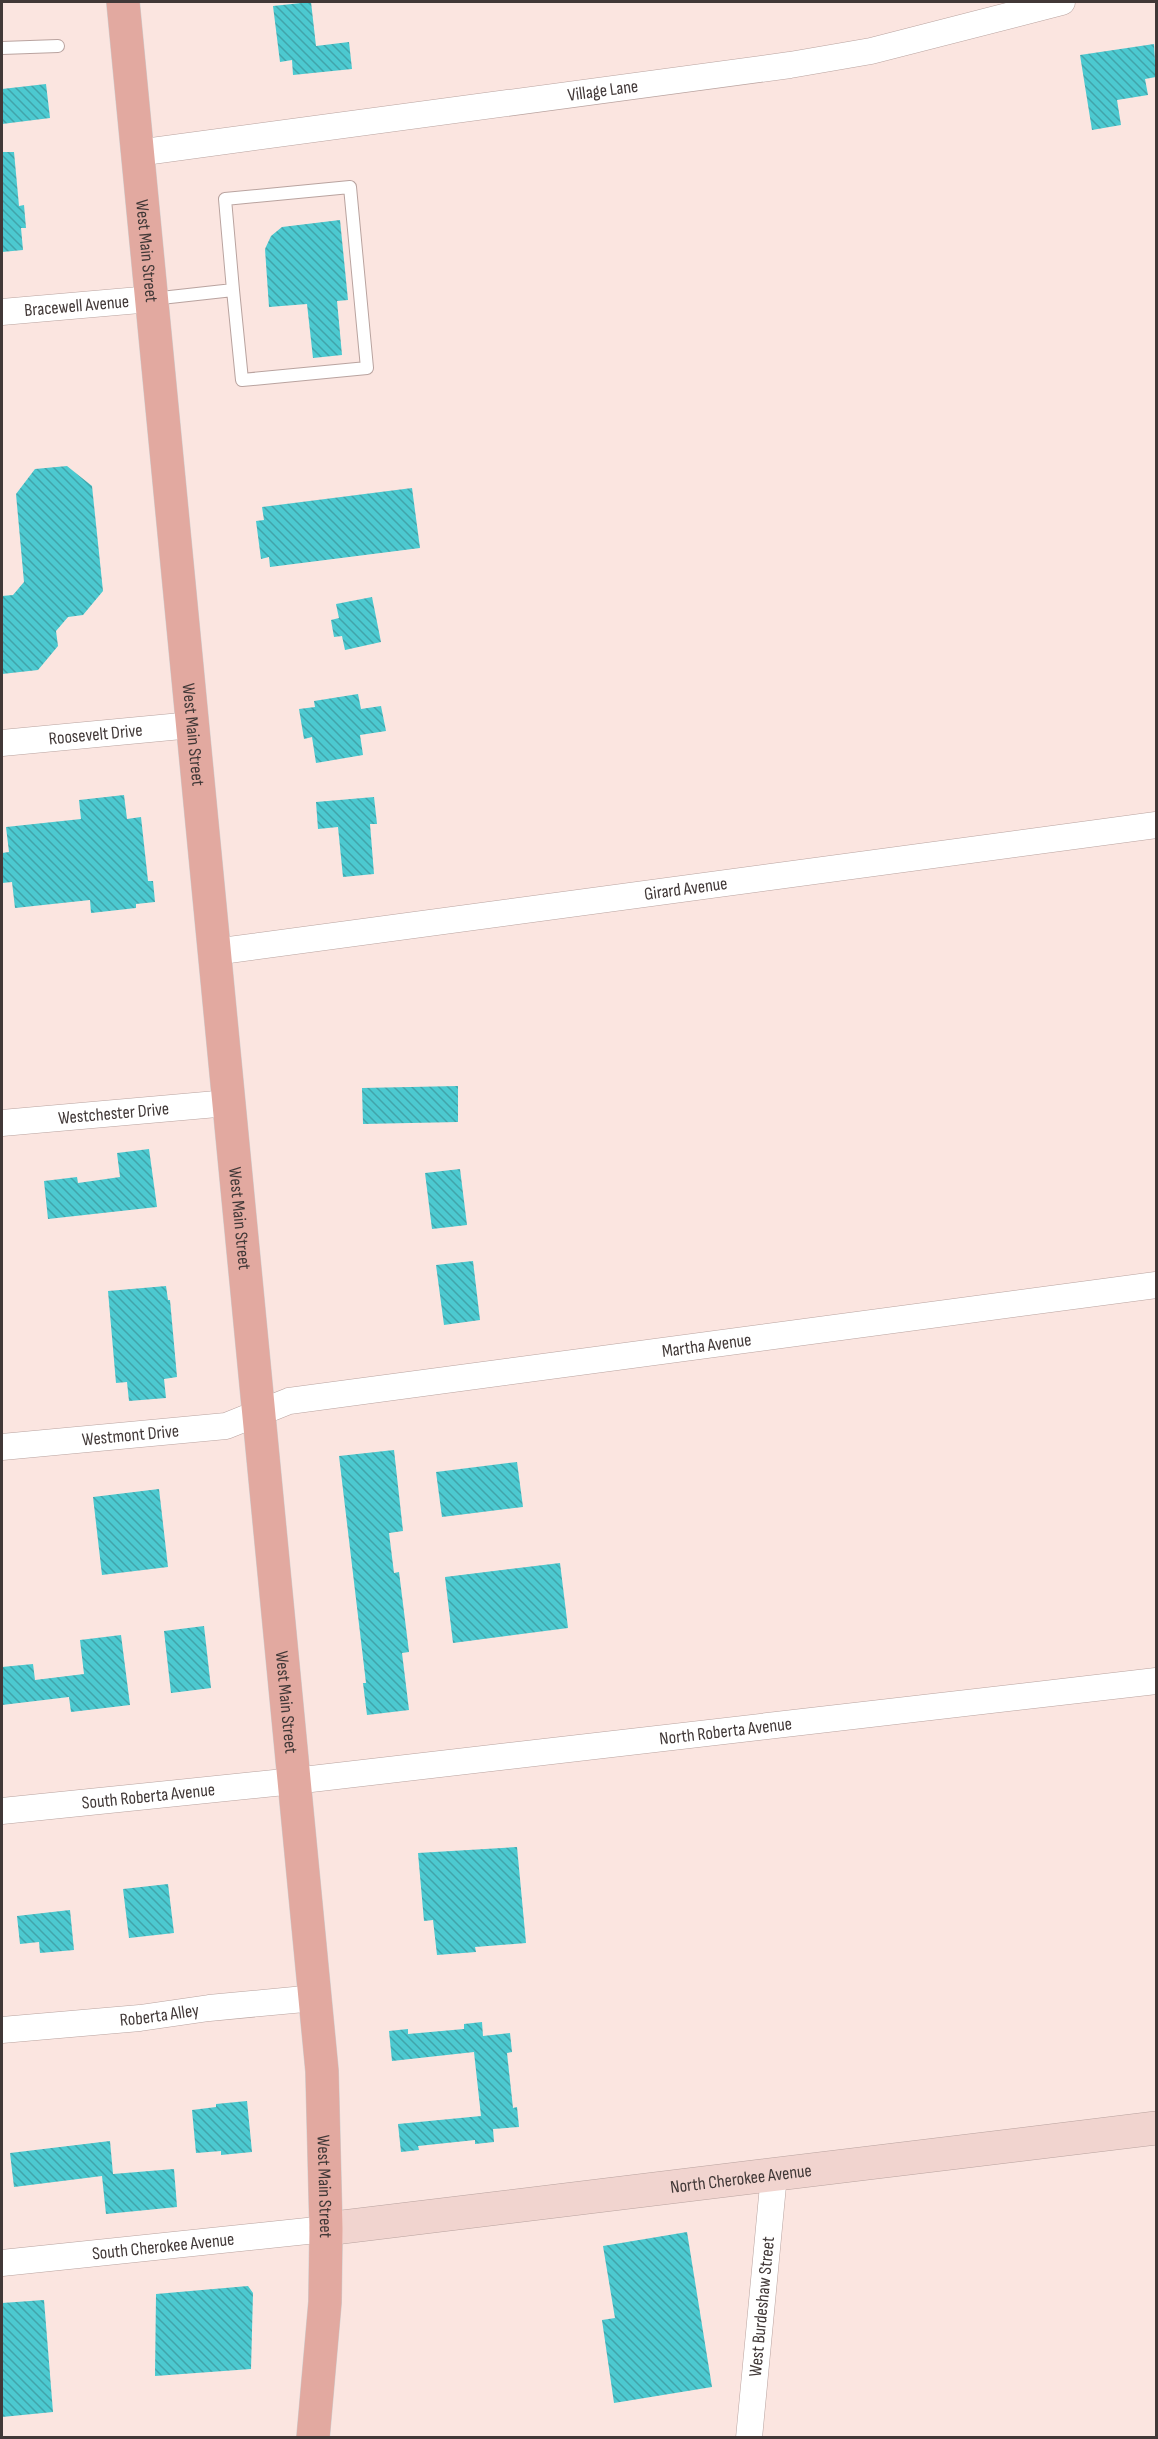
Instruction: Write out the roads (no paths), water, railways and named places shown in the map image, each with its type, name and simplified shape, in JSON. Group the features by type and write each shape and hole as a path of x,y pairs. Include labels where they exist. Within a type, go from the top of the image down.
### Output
{"main road":[{"name":"West Main Street","path":"123,2 322,2082 326,2229 325,2302 313,2438"}],"street":[{"name":"Village Lane","path":"137,153 790,65 871,51 1062,2"},
{"name":"Bracewell Avenue","path":"2,312 151,299"},
{"name":"Roosevelt Drive","path":"2,742 192,725"},
{"name":"Girard Avenue","path":"214,952 1156,825"},
{"name":"Westchester Drive","path":"2,1123 228,1103"},
{"name":"Martha Avenue","path":"258,1413 289,1401 1156,1285"},
{"name":"Westmont Drive","path":"2,1447 226,1426 258,1413"},
{"name":"North Roberta Avenue","path":"294,1781 1156,1681"},
{"name":"South Roberta Avenue","path":"2,1811 294,1781"},
{"name":"Roberta Alley","path":"2,2030 140,2018 209,2008 315,1998"},
{"name":"North Cherokee Avenue","path":"326,2229 1156,2128"},
{"name":"West Burdeshaw Street","path":"750,2438 774,2175"},
{"name":"South Cherokee Avenue","path":"2,2264 326,2229"}],"lane":[{"path":"2,48 58,46"},
{"path":"350,187 368,368 242,380 233,290 225,199 350,187"},
{"path":"151,299 233,290"}]}
